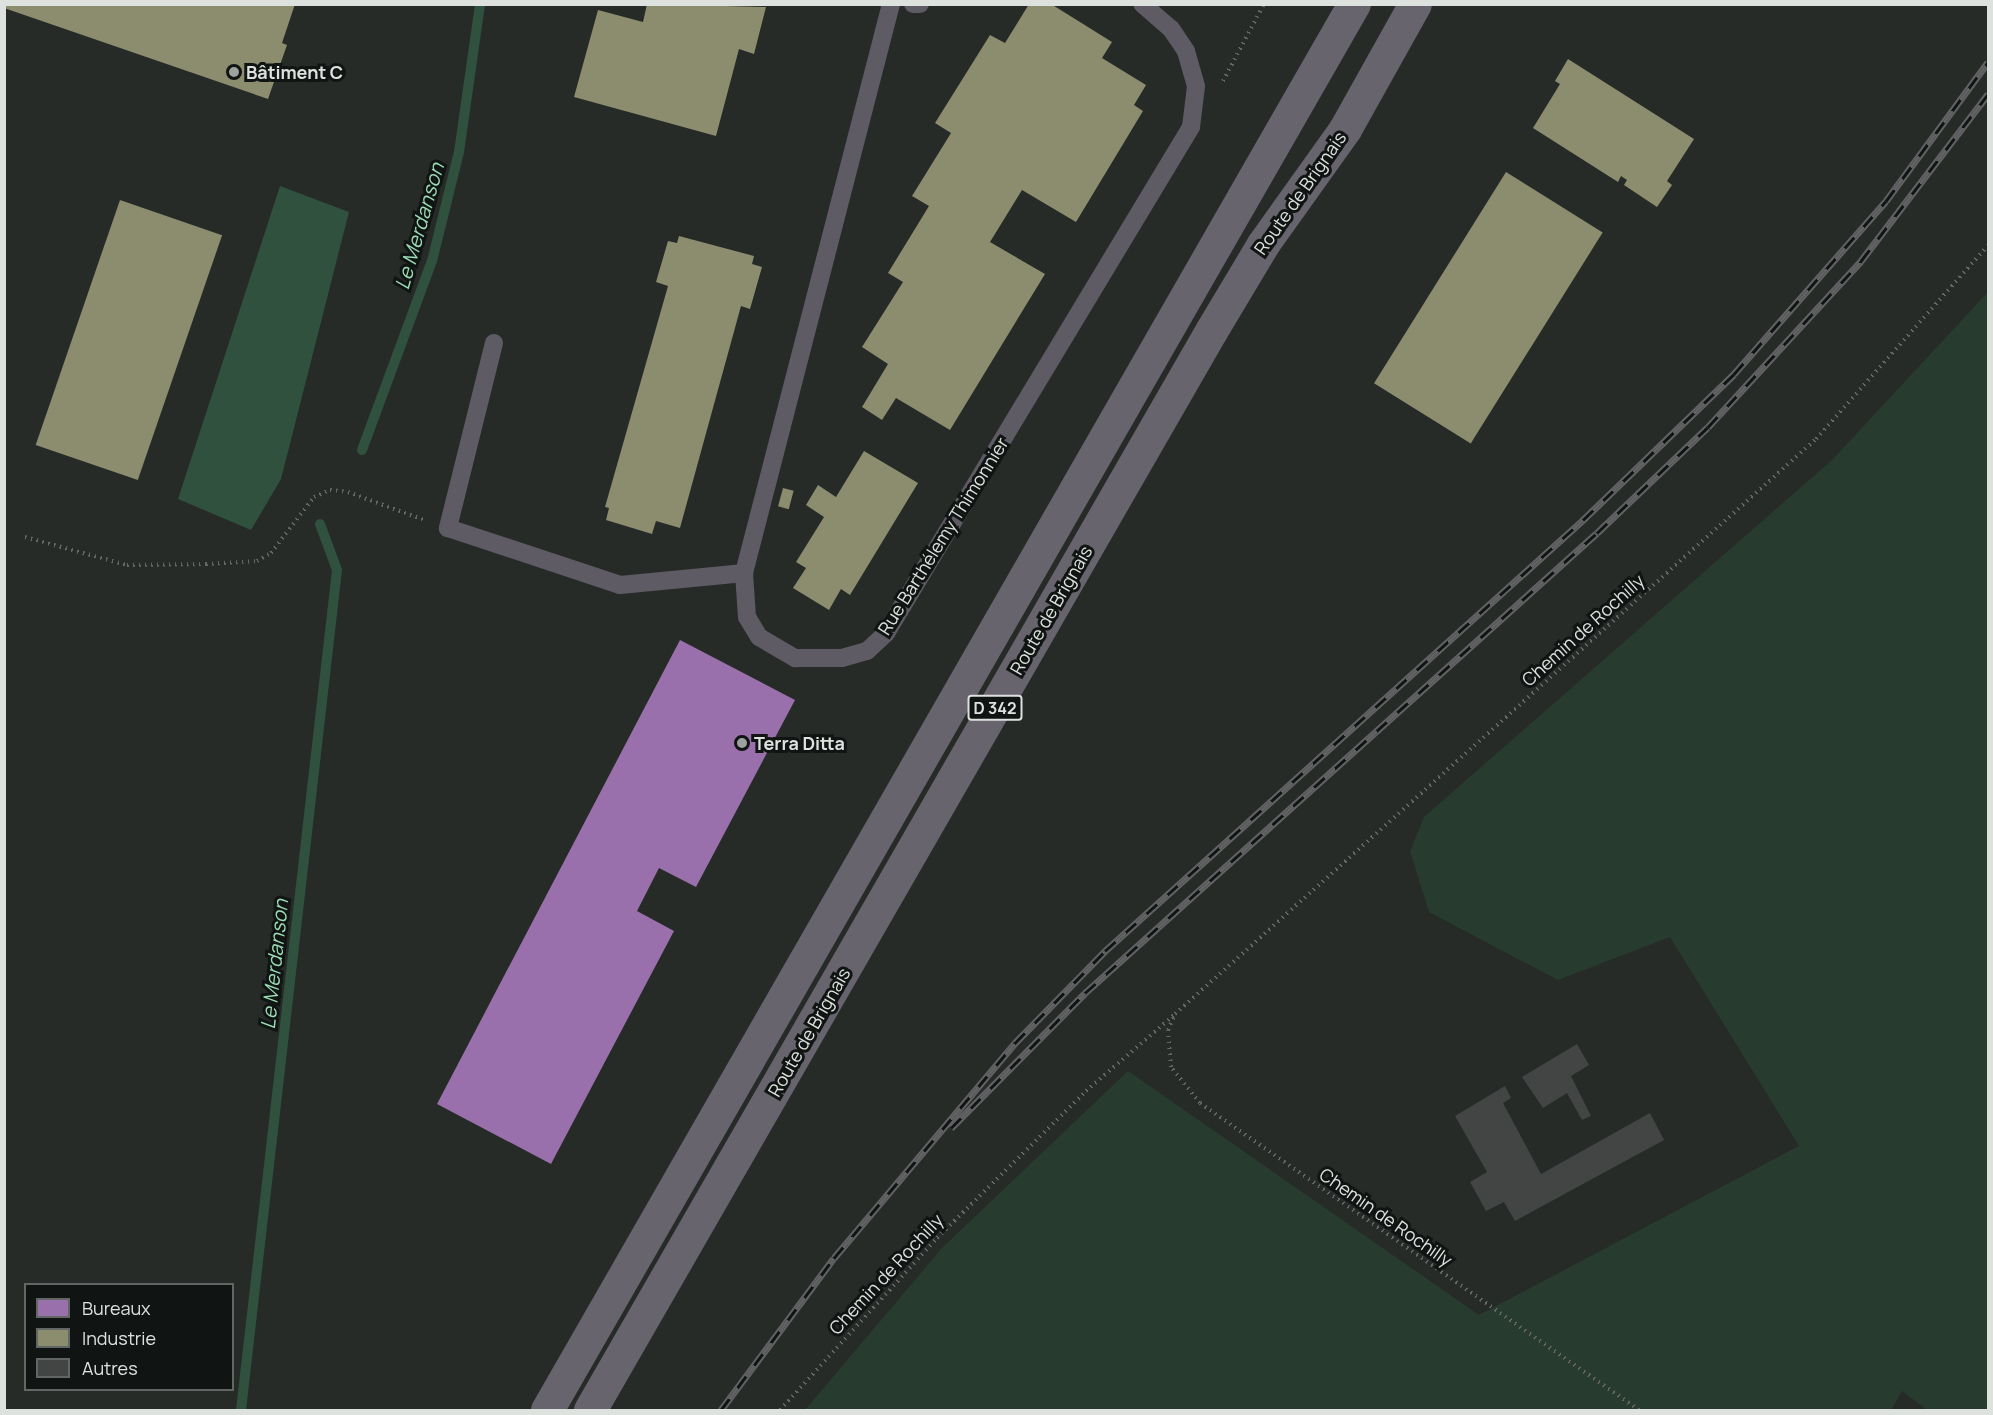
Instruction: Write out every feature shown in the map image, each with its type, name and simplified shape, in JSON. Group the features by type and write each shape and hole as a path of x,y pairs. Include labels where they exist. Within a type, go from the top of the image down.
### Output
{"main road":[{"name":"D 342","path":"547,1410 1354,4"},
{"name":"Route de Brignais","path":"590,1410 1216,321 1263,244 1345,129 1415,4"}],"lane":[{"name":"Rue Barthélemy Thimonnier","path":"891,4 744,573 747,617 759,637 795,658 842,658 867,651 886,633 1192,121 1196,86 1186,51 1171,29 1142,4"},
{"path":"913,4 920,4"},
{"path":"494,343 448,528 621,585 744,573"}],"path":[{"path":"1192,121 1209,107 1264,4"},
{"name":"Chemin de Rochilly","path":"780,1410 936,1238 1086,1091 1816,439 1989,245"},
{"path":"25,537 127,565 257,561 283,542 296,517 314,497 330,490 348,492 448,528"},
{"name":"Chemin de Rochilly","path":"1174,1014 1168,1030 1169,1059 1184,1088 1200,1103 1639,1410"}],"shaded area":[{"path":"280,186 349,212 281,479 251,530 178,499"},
{"path":"1988,292 1988,1410 1927,1410 1902,1391 1891,1410 805,1410 942,1248 1128,1071 1479,1315 1799,1146 1670,937 1558,980 1429,912 1410,851 1424,817 1832,460"}],"building: Bureaux":[{"path":"680,640 795,700 696,887 659,868 637,911 674,931 551,1164 437,1104"}],"building: Industrie":[{"name":"Bâtiment C","path":"4,4 295,4 282,43 287,45 268,99 4,8"},
{"path":"647,4 766,7 754,54 739,49 716,136 574,97 598,10 643,22"},
{"path":"1029,4 1051,4 1112,42 1102,58 1146,85 1134,105 1143,111 1076,222 1022,190 990,242 1045,274 950,430 896,398 882,420 862,407 888,364 862,347 903,282 888,273 929,206 912,196 951,133 935,123 990,35 1005,43"},
{"path":"1568,59 1694,139 1667,181 1672,185 1657,207 1624,185 1627,180 1621,176 1618,182 1533,128 1560,84 1555,81"},
{"path":"1506,172 1603,232 1471,444 1374,383"},
{"path":"120,200 222,235 138,480 36,445"},
{"path":"679,236 754,256 752,264 762,267 750,309 741,306 680,528 656,521 652,534 606,520 609,508 605,507 668,286 656,282 668,241 677,243"},
{"path":"864,451 918,483 850,595 841,589 829,610 793,588 806,568 796,562 824,517 806,505 818,485 836,497"},
{"path":"783,488 794,491 789,509 778,506"}],"building: Autres":[{"path":"1577,1044 1589,1065 1571,1076 1591,1116 1582,1120 1567,1093 1543,1108 1522,1077"},
{"path":"1505,1086 1511,1098 1503,1103 1541,1174 1650,1113 1664,1140 1515,1221 1504,1202 1486,1211 1470,1182 1487,1172 1455,1116"}],"waterway":[{"name":"Le Merdanson","path":"362,450 432,261 459,152 480,4"},
{"name":"Le Merdanson","path":"241,1410 337,570 320,524"}],"railway":[{"path":"721,1410 834,1258 1015,1043 1105,951 1583,520 1734,374 1886,201 1988,62"},
{"path":"951,1128 1085,993 1597,533 1708,427 1861,261 1988,94"}],"place":[{"name":"Bâtiment C","path":"234,72"},
{"name":"Terra Ditta","path":"742,743"}]}
